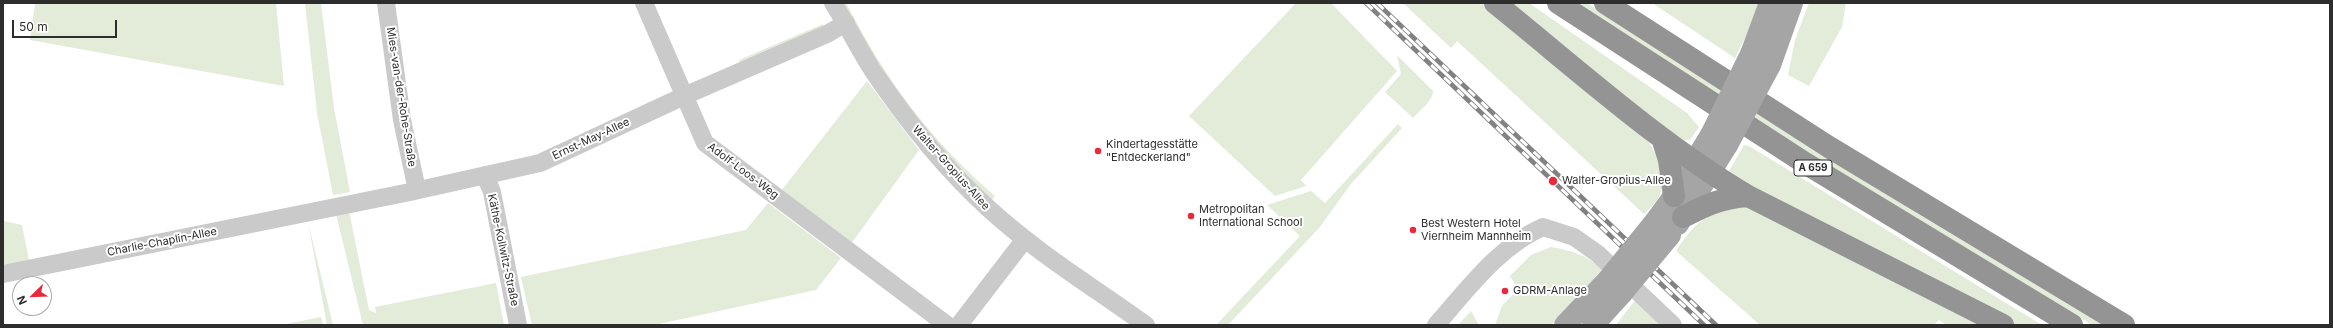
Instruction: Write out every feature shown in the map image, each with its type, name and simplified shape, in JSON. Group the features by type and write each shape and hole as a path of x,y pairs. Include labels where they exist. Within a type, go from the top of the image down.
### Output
{"highway":[{"path":"1495,3 1662,138 1703,168 1748,196 2003,325"},
{"name":"A 659","path":"1558,3 1805,163 2072,325"},
{"name":"A 659","path":"1605,3 1835,151 2124,325"},
{"path":"1662,138 1669,160 1674,196"},
{"path":"1683,218 1711,202 1727,198 1748,196"}],"main road":[{"path":"1719,140 1770,3"},
{"path":"1663,228 1683,218 1703,168 1719,140 1770,65 1792,3"},
{"path":"1596,323 1615,286 1663,228 1674,196 1703,168"},
{"path":"1565,325 1615,286"}],"street":[{"name":"Mies-van-der-Rohe-Straße","path":"386,3 402,120 417,190"},
{"name":"Adolf-Loos-Weg","path":"644,3 705,143 947,325"},
{"name":"Walter-Gropius-Allee","path":"833,3 872,70 928,145 975,196 1025,239 1146,325"},
{"name":"Ernst-May-Allee","path":"320,209 417,190 540,163 684,96 827,34 846,23"},
{"name":"Käthe-Kollwitz-Straße","path":"485,175 492,192 518,325"},
{"name":"Charlie-Chaplin-Allee","path":"3,274 320,209"},
{"path":"1436,325 1509,248 1525,235 1543,227 1574,237 1598,254 1673,325"},
{"path":"959,325 1025,239"}],"green space":[{"path":"35,3 276,3 284,86 30,40"},
{"path":"305,3 321,3 334,108 350,192 333,195 317,113"},
{"path":"841,3 846,3 879,61 921,121 949,152 995,196 992,200 957,169 906,107"},
{"path":"1296,3 1331,3 1397,71 1301,180 1306,186 1275,196 1189,116"},
{"path":"1403,3 1529,3 1687,113 1699,127 1690,140 1684,140 1655,121 1646,138 1658,159 1662,174 1662,189 1656,201 1644,214 1457,41 1451,48"},
{"path":"1575,3 1587,3 1923,217 2103,325 2092,325 1961,247"},
{"path":"1652,3 1762,3 1735,58"},
{"path":"1809,3 1846,3 1842,27 1809,86 1788,75 1795,40"},
{"path":"823,24 825,29 741,65 739,60"},
{"path":"1397,55 1433,91 1431,98 1413,118 1385,92 1401,74"},
{"path":"867,81 919,150 851,244 781,191"},
{"path":"1398,124 1402,128 1350,185 1320,227 1228,325 1216,325 1300,236 1267,205 1311,191 1325,203"},
{"path":"1744,145 1749,146 2042,325 2016,325 1733,179 1729,171"},
{"path":"768,203 841,258 816,290 654,325 532,325 521,277 746,230"},
{"path":"1745,205 1986,325 1946,325 1939,320 1934,325 1760,325 1676,251 1691,231 1705,219 1721,212"},
{"path":"349,211 369,310 376,313 375,307 496,283 504,325 363,325 336,214"},
{"path":"3,221 22,225 30,265 3,270"},
{"path":"308,222 333,325 327,325"},
{"path":"1551,247 1579,254 1591,260 1602,269 1575,303 1551,325 1495,325 1502,306 1518,289 1510,276 1531,255"},
{"path":"1636,299 1663,325 1616,325"},
{"path":"1471,311 1479,325 1458,325"},
{"path":"321,317 323,325 281,325"}],"railway":[{"path":"1366,3 1704,325"},
{"path":"1377,3 1716,325"}],"place":[{"name":"Kindertagesstätte \"Entdeckerland\"","path":"1098,151"},
{"name":"Walter-Gropius-Allee","path":"1553,181"},
{"name":"Metropolitan International School","path":"1191,216"},
{"name":"Best Western Hotel Viernheim Mannheim","path":"1413,230"},
{"name":"GDRM-Anlage","path":"1505,291"}]}
